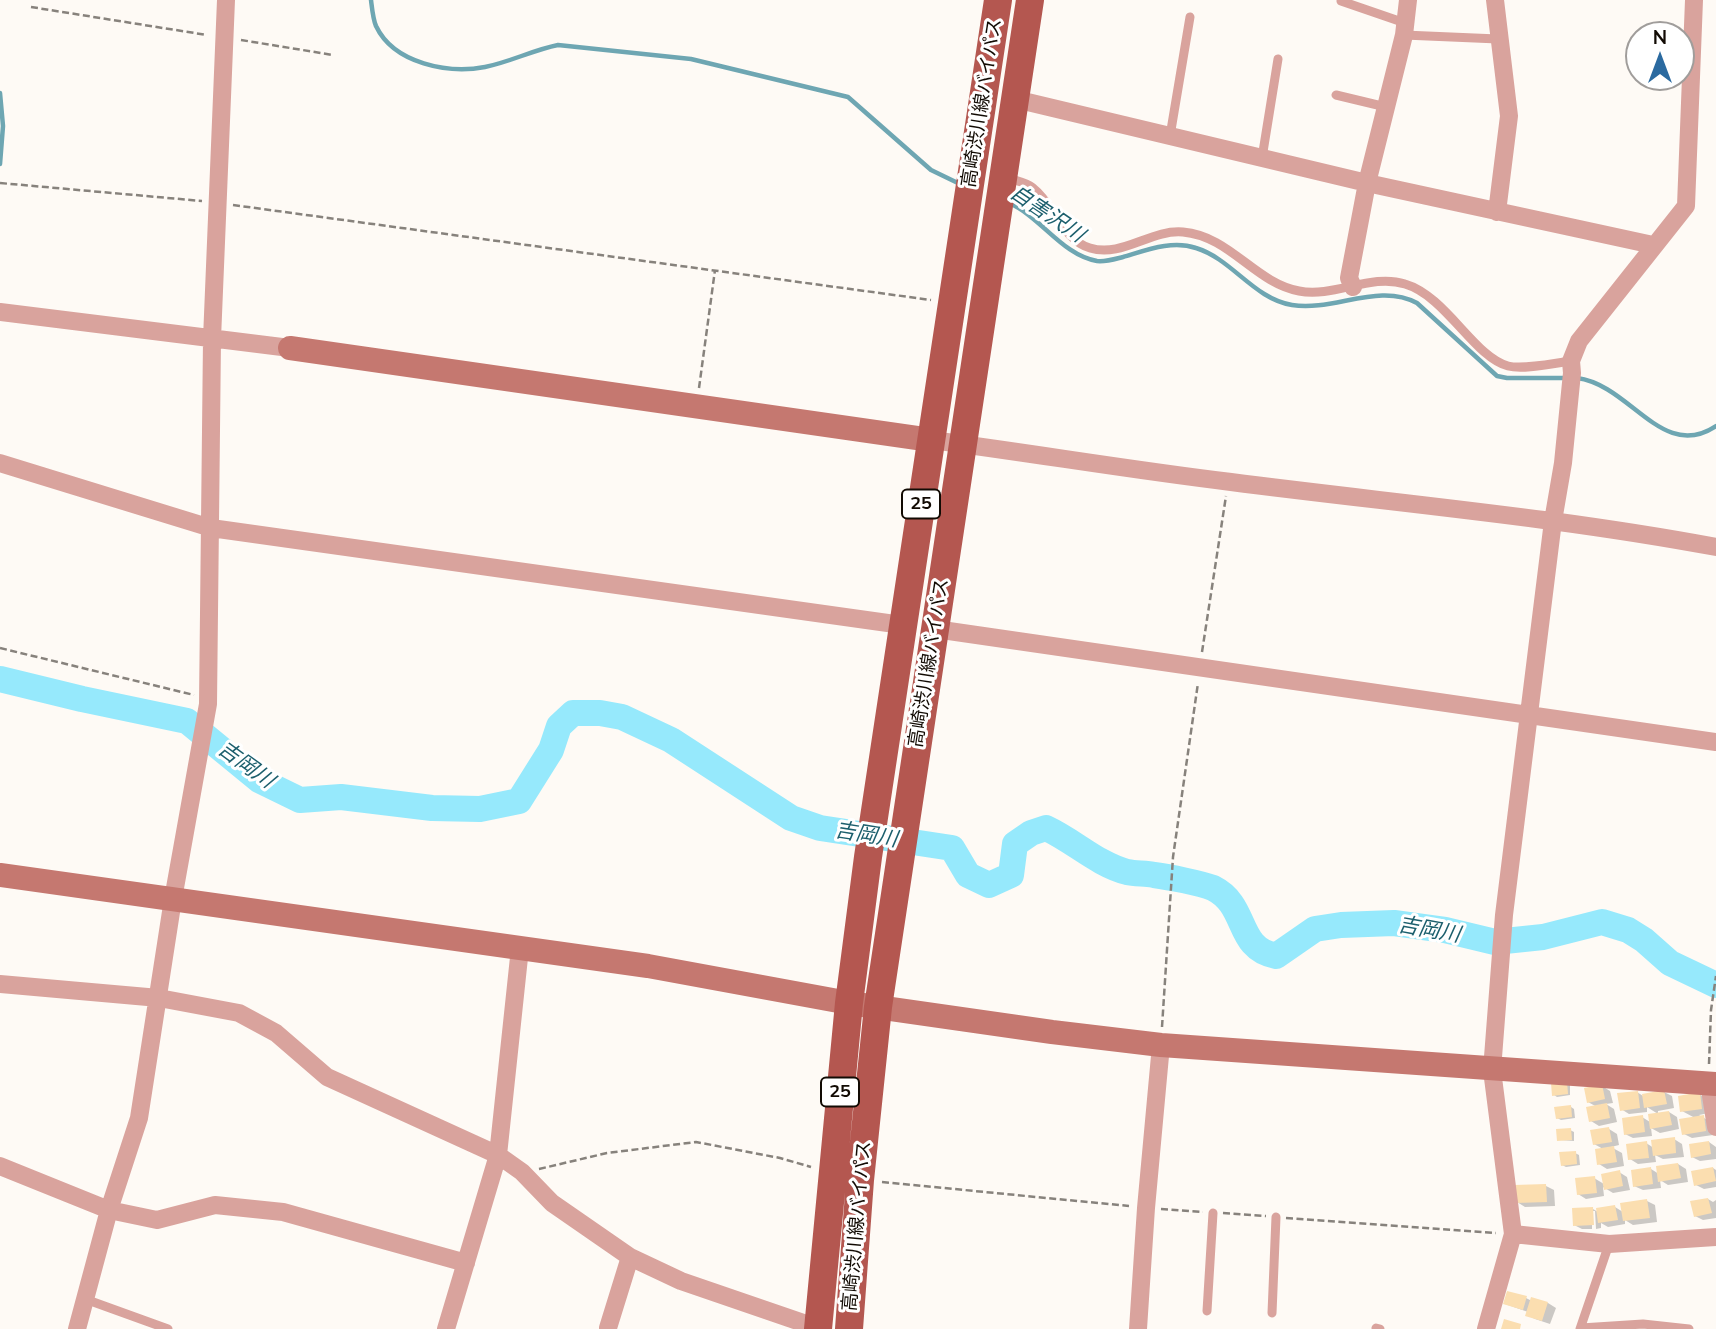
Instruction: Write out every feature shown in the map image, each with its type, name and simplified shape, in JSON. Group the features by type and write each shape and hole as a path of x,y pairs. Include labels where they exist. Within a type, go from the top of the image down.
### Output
{"main road":[{"name":"高崎渋川線バイパス","path":"818,1329 849,1003 868,857 998,0"},
{"name":"高崎渋川線バイパス","path":"849,1329 860,1180 878,1007 1030,0"}],"street":[{"path":"77,1329 109,1210 139,1118 208,701 212,339 226,0"},
{"path":"1353,287 1349,278 1367,183 1405,29 1408,0"},
{"path":"1495,0 1508,116 1497,212"},
{"path":"1486,1329 1513,1234 1492,1069 1504,915 1553,521 1563,463 1572,367 1579,341 1686,206 1694,0"},
{"path":"1015,99 1367,183 1653,245"},
{"path":"0,312 290,348 1228,482 1553,521 1716,547"},
{"path":"0,463 211,528 902,625"},
{"path":"934,629 1716,742"},
{"path":"0,875 648,966 849,1003 1052,1032 1161,1045 1712,1083 1716,1127"},
{"path":"446,1329 498,1154 520,948"},
{"path":"0,984 159,998 239,1013 276,1033 327,1077 498,1154 522,1172 552,1203 630,1257 681,1281 818,1329"},
{"path":"1138,1329 1161,1045"},
{"path":"0,1166 109,1210 157,1220 215,1205 283,1212 466,1263"},
{"path":"1513,1234 1609,1244 1716,1237"},
{"path":"608,1328 630,1257"}],"lane":[{"path":"1340,1 1405,29 1498,39"},
{"path":"1170,136 1191,17"},
{"path":"1262,158 1278,59"},
{"path":"1336,95 1386,107"},
{"path":"1002,183 1032,187 1052,208 1071,238 1090,248 1107,250 1155,234 1184,232 1203,235 1219,243 1285,288 1302,292 1325,292 1387,281 1405,284 1434,300 1496,361 1510,366 1572,367"},
{"path":"1207,1311 1213,1213"},
{"path":"1272,1313 1276,1217"},
{"path":"1609,1244 1581,1329 1643,1324 1689,1329"},
{"path":"85,1298 168,1329"}],"path":[{"path":"31,7 333,55"},
{"path":"0,183 219,203 952,303"},
{"path":"697,407 715,270"},
{"path":"0,648 208,701"},
{"path":"1161,1045 1172,895 1172,857"},
{"path":"1712,1083 1711,1010 1716,976"},
{"path":"522,1172 607,1153 696,1143 780,1158 832,1172"},
{"path":"860,1180 1146,1208 1513,1234"}],"building":[{"path":"1567,1082 1568,1094 1552,1096 1551,1083"},
{"path":"1602,1084 1605,1099 1587,1103 1584,1088"},
{"path":"1664,1090 1667,1104 1644,1108 1642,1094"},
{"path":"1638,1091 1640,1108 1620,1111 1617,1093"},
{"path":"1700,1092 1702,1109 1680,1112 1678,1096"},
{"path":"1607,1103 1610,1118 1589,1122 1586,1107"},
{"path":"1571,1105 1572,1117 1556,1119 1554,1107"},
{"path":"1669,1111 1672,1125 1650,1129 1648,1114"},
{"path":"1643,1115 1645,1132 1624,1135 1622,1118"},
{"path":"1704,1115 1706,1131 1682,1135 1679,1119"},
{"path":"1609,1127 1612,1142 1593,1145 1590,1130"},
{"path":"1571,1128 1572,1140 1557,1141 1556,1129"},
{"path":"1675,1137 1676,1153 1653,1156 1651,1140"},
{"path":"1647,1141 1649,1158 1628,1160 1626,1144"},
{"path":"1709,1141 1711,1154 1691,1158 1689,1144"},
{"path":"1614,1146 1617,1162 1597,1165 1595,1149"},
{"path":"1576,1151 1577,1164 1561,1166 1559,1152"},
{"path":"1678,1163 1681,1178 1658,1182 1656,1166"},
{"path":"1651,1167 1653,1184 1633,1187 1631,1170"},
{"path":"1713,1167 1716,1181 1694,1186 1691,1171"},
{"path":"1620,1170 1623,1186 1604,1190 1601,1174"},
{"path":"1595,1176 1597,1193 1577,1195 1575,1178"},
{"path":"1546,1184 1547,1202 1515,1203 1514,1185"},
{"path":"1708,1198 1712,1213 1694,1217 1690,1201"},
{"path":"1647,1199 1650,1218 1623,1221 1620,1203"},
{"path":"1615,1205 1618,1220 1598,1223 1596,1208"},
{"path":"1593,1207 1594,1225 1573,1226 1572,1208"},
{"path":"1507,1291 1527,1296 1523,1310 1503,1304"},
{"path":"1531,1297 1548,1302 1542,1321 1525,1316"},
{"path":"1504,1319 1521,1324 1520,1329 1501,1329"}],"waterway":[{"name":"自害沢川","path":"371,0 375,23 384,39 409,58 439,67 485,67 558,45 691,59 848,97 931,170 962,185"},
{"path":"0,93 3,126 0,164"},
{"name":"自害沢川","path":"1009,203 1021,209 1062,244 1084,257 1104,261 1160,247 1187,246 1209,253 1266,295 1292,305 1323,305 1372,296 1402,297 1417,303 1497,376 1568,378"},
{"name":"自害沢川","path":"1577,378 1614,394 1646,418 1679,435 1697,435 1716,426"},
{"name":"吉岡川","path":"0,679 187,721 259,780 300,800 341,797 432,808 480,809 519,801 551,750 559,726 573,713 600,713 622,717 671,740 791,818 820,828 952,848 968,875 989,885 1011,875 1015,844 1031,833 1046,828 1116,868 1213,888 1232,905 1254,945 1263,952 1276,956 1315,929 1341,925 1394,923 1445,930 1495,942 1543,937 1602,922 1628,930 1670,963 1716,985"}]}
